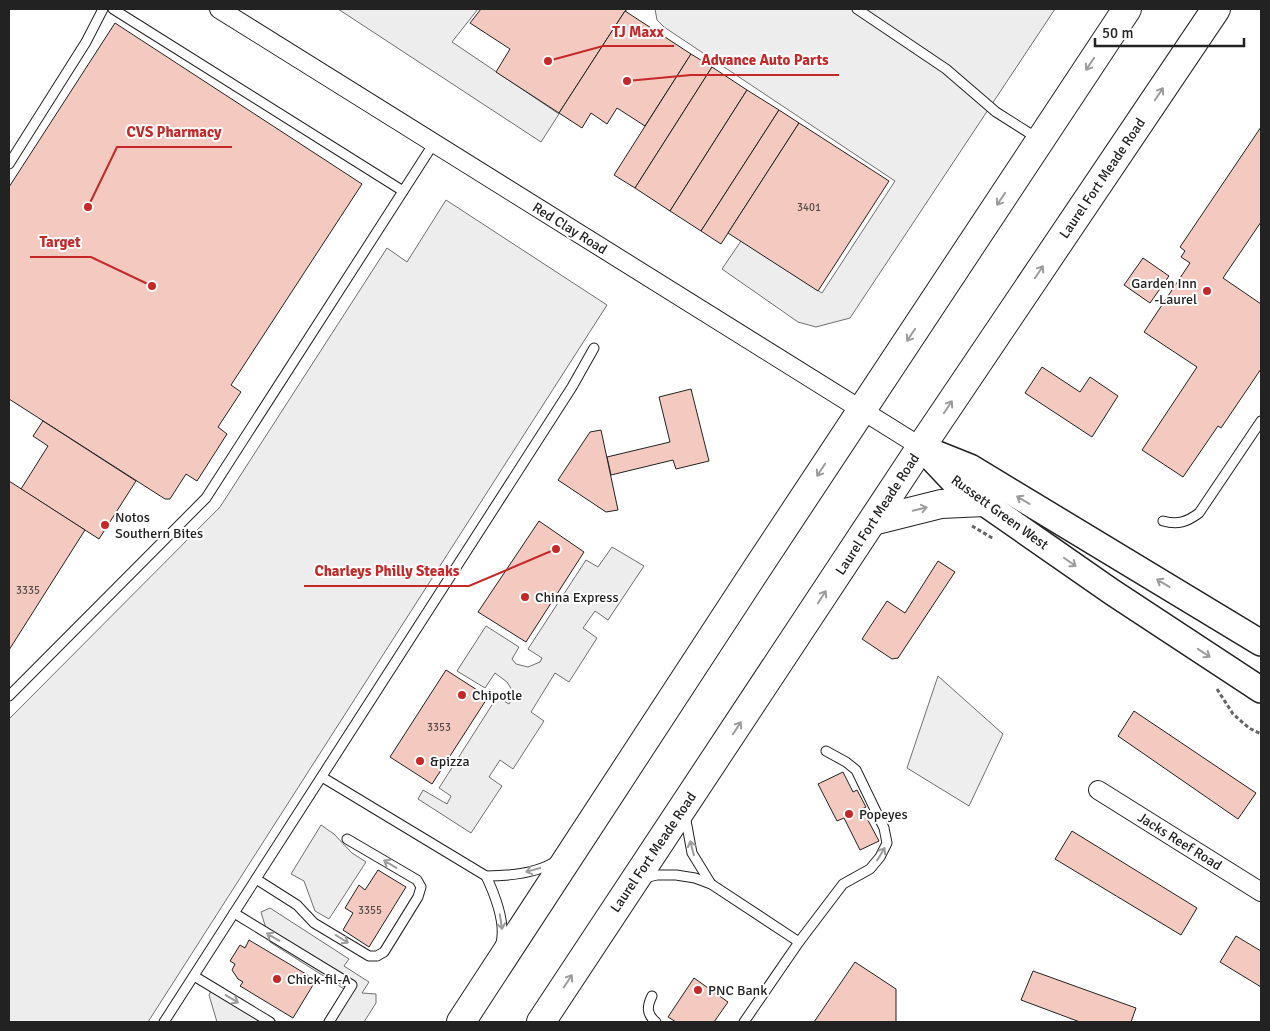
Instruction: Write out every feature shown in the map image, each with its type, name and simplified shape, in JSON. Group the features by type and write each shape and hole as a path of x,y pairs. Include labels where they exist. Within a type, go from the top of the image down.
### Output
{"main road":[{"path":"460,1022 861,410 1127,9"},
{"name":"Laurel Fort Meade Road","path":"541,1022 921,447 1216,9"},
{"path":"872,521 942,504 984,502"}],"street":[{"name":"Red Clay Road","path":"219,9 921,447"},
{"name":"Russett Green West","path":"921,447 954,482 1112,592 1261,690"},
{"name":"Russett Green West","path":"921,447 970,467 1261,643"},
{"name":"Jacks Reef Road","path":"1098,790 1261,892"}],"lane":[{"path":"9,164 86,42 103,9"},
{"path":"113,9 403,191"},
{"path":"856,9 946,69 996,112 1040,140"},
{"path":"9,696 206,498 434,143"},
{"path":"164,1022 566,395 594,348"},
{"path":"1163,521 1170,523 1189,521 1199,513 1261,421"},
{"path":"744,1022 799,942 843,884 870,869 880,857 887,843 884,828 856,770 826,751"},
{"path":"322,776 486,876 512,876 549,866 575,848"},
{"path":"684,807 692,853 711,884"},
{"path":"256,879 297,905 314,922 369,956 377,956 384,952 418,897 421,887 417,880 347,839"},
{"path":"634,880 657,875 676,875 694,878 711,884 799,942"},
{"path":"486,876 497,900 503,936 493,973"},
{"path":"234,913 352,985 329,1022"},
{"path":"194,976 270,1022"},
{"path":"652,996 648,1009 649,1015 656,1022"}],"shaded area":[{"path":"338,9 478,9 452,42 559,114 541,142"},
{"path":"655,9 1055,9 850,318 816,327 798,322 722,269 741,241 822,293 895,181 664,27 657,20"},
{"path":"446,200 607,305 148,1022 9,1022 9,719 220,507 387,248 407,262"},
{"path":"612,547 644,566 608,620 595,611 583,628 597,638 569,682 555,673 531,712 544,721 513,769 500,760 489,777 502,786 471,833 418,799 423,790 447,804 451,796 439,788 497,697 509,704 512,698 512,690 507,682 495,673 485,688 457,671 486,626 519,647 512,659 516,664 528,667 540,662 542,658 528,649 586,560 598,567"},
{"path":"938,676 1003,734 969,806 907,768"},
{"path":"321,825 334,834 352,853 366,862 329,919 315,911 304,881 291,874"},
{"path":"270,908 349,959 344,966 369,982 362,993 376,994 376,1003 364,1022 323,1022 344,989 270,942 261,912"},
{"path":"215,983 277,1022 217,1022 209,995"}],"building":[{"path":"481,9 628,9 559,113 496,72 510,49 470,23"},
{"path":"625,11 691,54 645,126 617,108 607,124 591,113 582,128 559,113"},
{"path":"115,23 362,184 231,385 241,392 218,427 227,434 197,481 186,474 170,499 165,499 9,399 9,187"},
{"path":"691,54 712,67 635,188 614,175"},
{"path":"712,67 747,90 670,211 635,188"},
{"path":"747,90 779,110 701,231 670,211"},
{"path":"779,110 799,123 721,244 701,231"},
{"path":"799,123 889,181 818,291 728,233"},
{"name":"Garden Inn -Laurel","path":"1261,127 1261,222 1223,278 1261,304 1261,369 1221,428 1218,426 1183,477 1142,450 1197,367 1144,332 1190,263 1181,257 1185,251 1180,247"},
{"path":"1143,258 1169,276 1150,303 1124,285"},
{"path":"1042,367 1080,392 1090,377 1118,396 1092,437 1025,393"},
{"path":"691,389 709,461 676,469 673,460 611,475 607,457 670,442 659,397"},
{"path":"43,421 136,481 99,539 21,489 48,446 33,436"},
{"path":"601,430 618,510 606,512 558,480 590,432"},
{"path":"9,481 85,530 9,650"},
{"path":"539,521 584,552 526,642 478,612"},
{"path":"938,561 955,572 898,658 892,659 862,639 887,601 905,613"},
{"path":"446,670 488,697 432,784 390,757"},
{"path":"1134,711 1256,793 1238,819 1118,736"},
{"name":"Popeyes","path":"843,772 853,792 857,790 866,807 862,809 879,841 860,850 844,818 837,821 818,784"},
{"path":"1072,831 1197,908 1181,935 1055,859"},
{"path":"378,870 406,887 369,947 343,930 353,913 345,908 359,885 365,890"},
{"path":"1236,936 1261,951 1261,987 1220,962"},
{"name":"Chick-fil-A","path":"249,940 316,980 293,1018 240,986 243,982 238,979 232,970 235,964 230,961 240,945 245,948"},
{"path":"855,962 896,989 896,1022 814,1022"},
{"path":"1033,971 1136,1008 1131,1022 1080,1022 1021,1000"},
{"name":"PNC Bank","path":"694,978 728,1002 714,1022 676,1022 668,1017"}],"place":[{"name":"TJ Maxx","path":"548,61"},
{"name":"Advance Auto Parts","path":"627,81"},
{"name":"CVS Pharmacy","path":"88,207"},
{"name":"Target","path":"152,286"},
{"name":"Garden Inn -Laurel","path":"1207,291"},
{"name":"Notos Southern Bites","path":"105,525"},
{"name":"Charleys Philly Steaks","path":"556,549"},
{"name":"China Express","path":"525,597"},
{"name":"Chipotle","path":"462,695"},
{"name":"&pizza","path":"420,761"},
{"name":"Popeyes","path":"849,814"},
{"name":"Chick-fil-A","path":"277,979"},
{"name":"PNC Bank","path":"698,990"}]}
